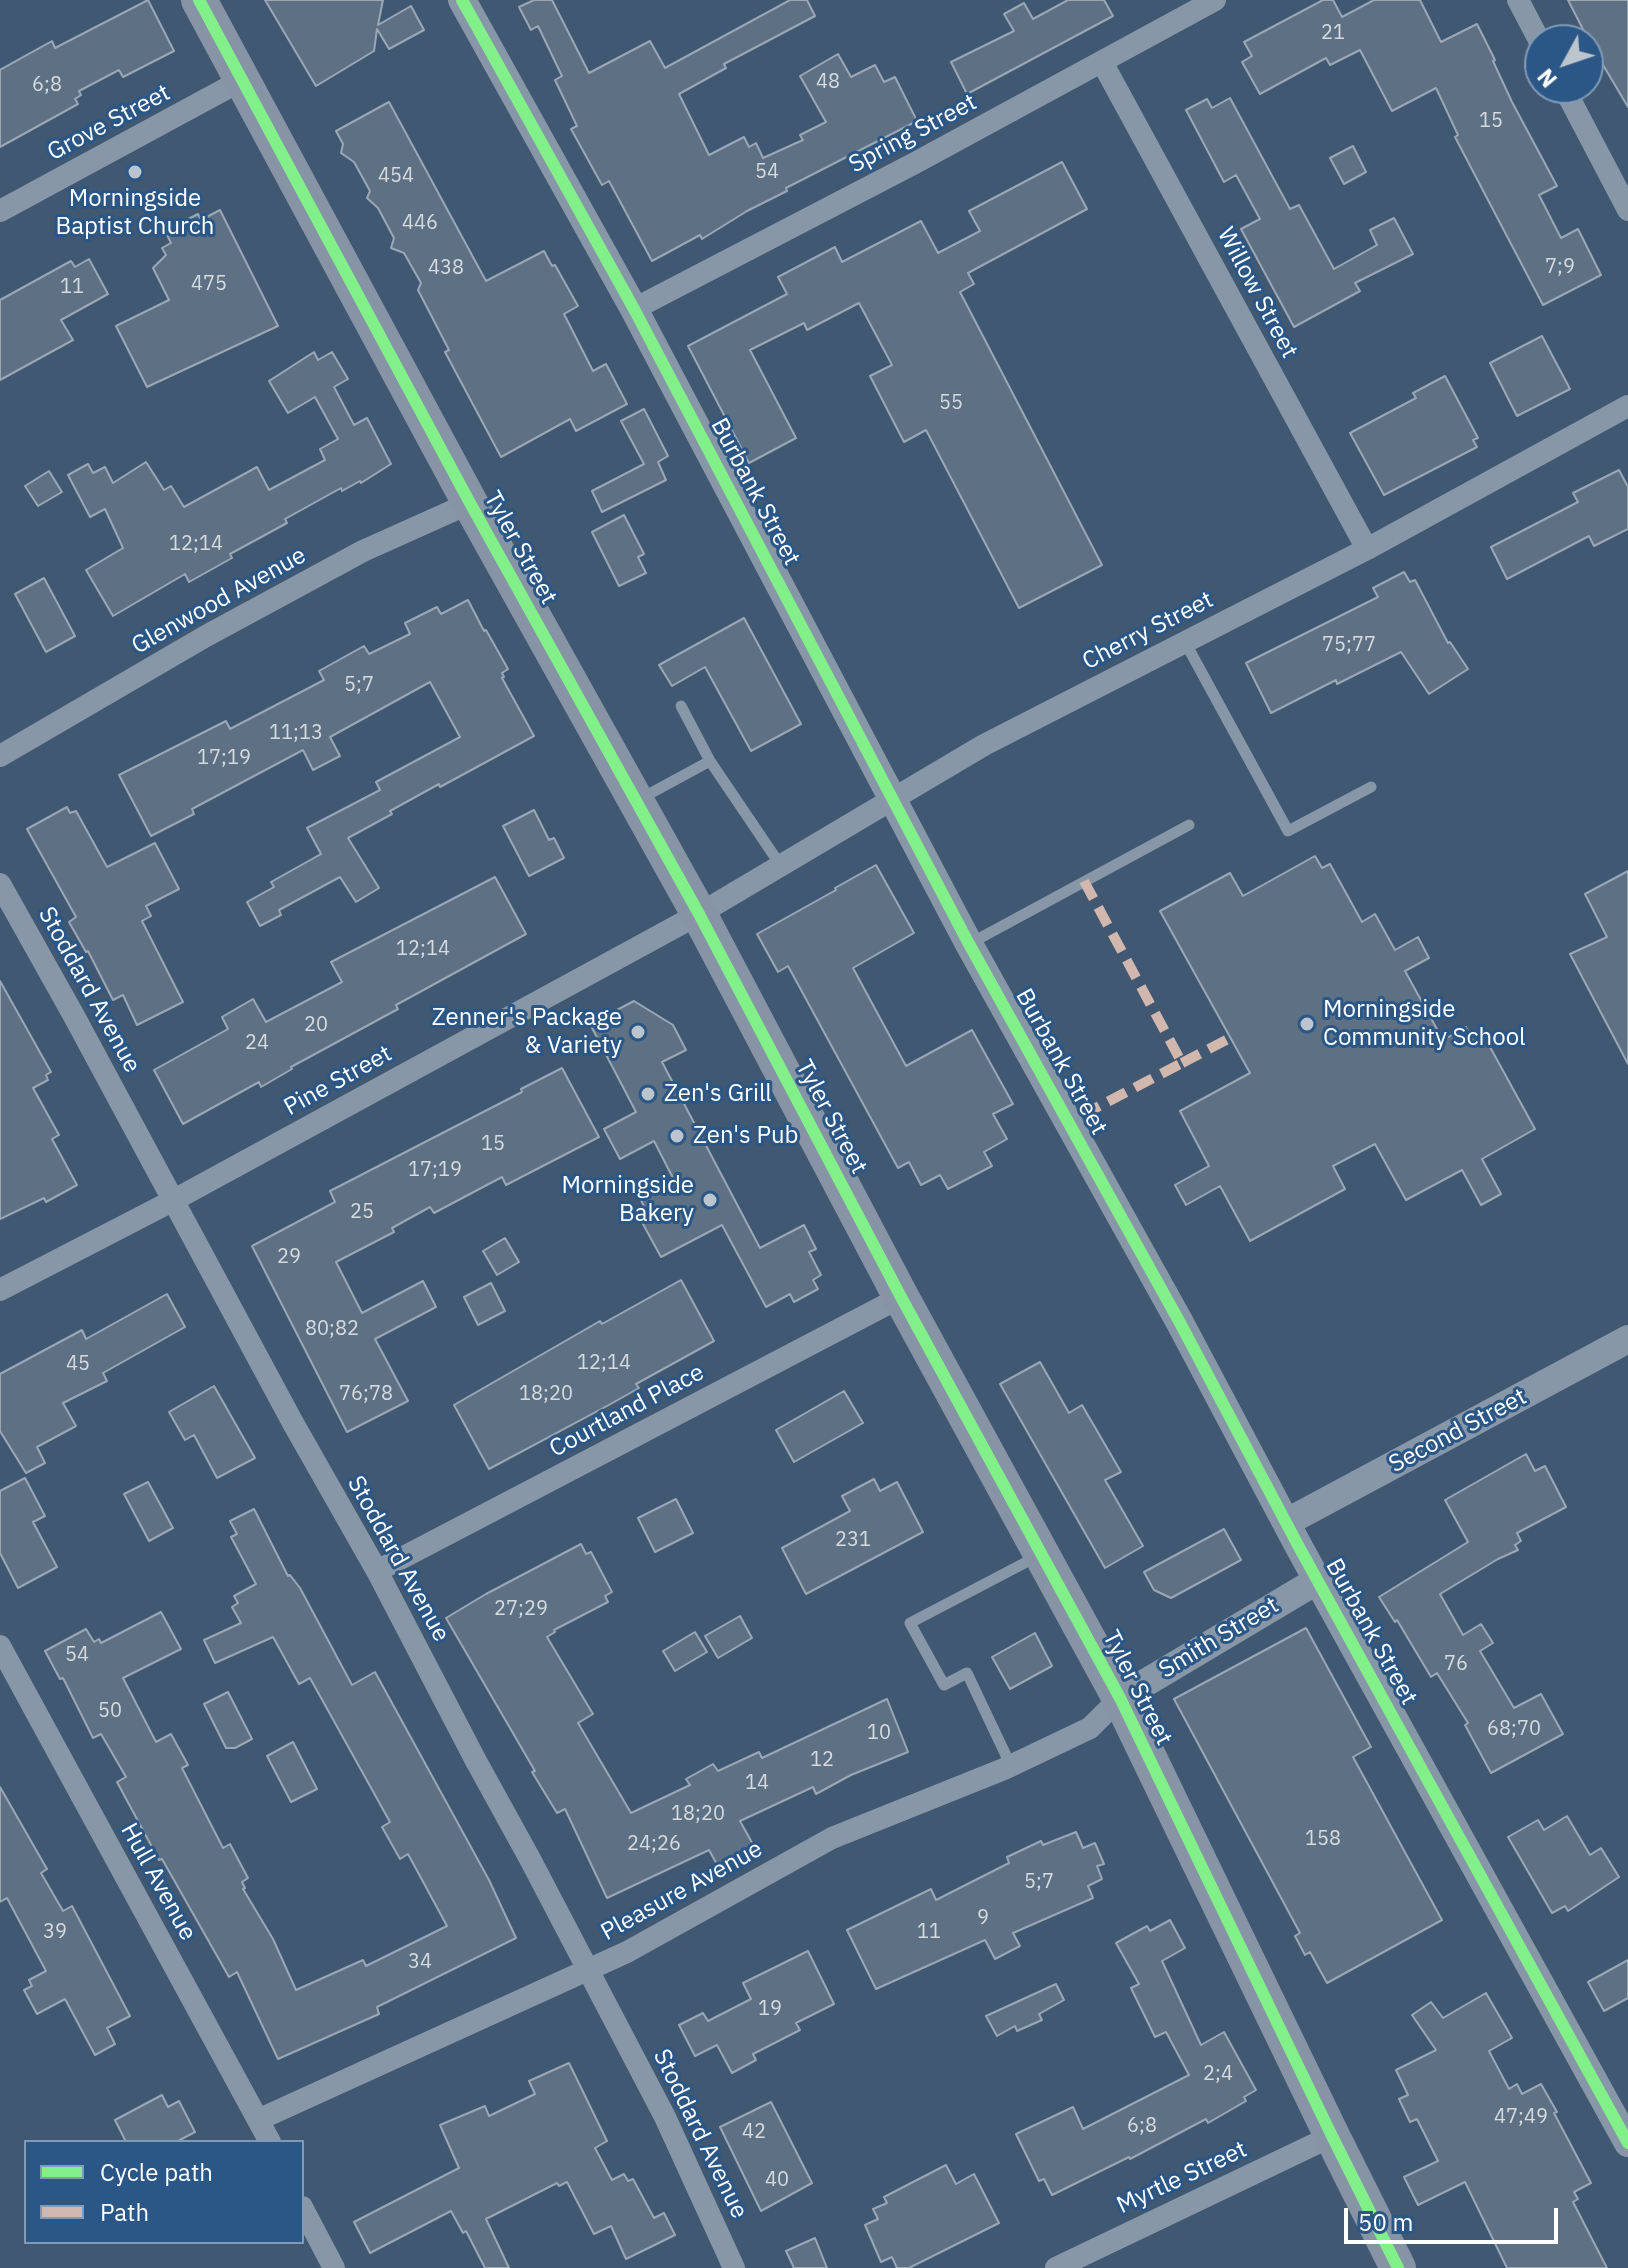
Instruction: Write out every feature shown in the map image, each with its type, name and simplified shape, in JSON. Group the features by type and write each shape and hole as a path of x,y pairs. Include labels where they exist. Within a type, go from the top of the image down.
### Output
{"main road":[{"name":"Tyler Street","path":"199,0 470,503 699,914 901,1297 1120,1698 1398,2268"}],"street":[{"name":"Burbank Street","path":"462,0 634,309 969,944 1165,1294 1318,1580 1628,2143"},
{"name":"Spring Street","path":"634,309 1215,0"},
{"path":"1518,0 1531,24"},
{"name":"Willow Street","path":"1102,62 1367,549"},
{"name":"Grove Street","path":"0,211 242,80"},
{"path":"1572,104 1628,210"},
{"name":"Cherry Street","path":"699,914 984,745 1367,549 1628,406"},
{"name":"Glenwood Avenue","path":"0,756 206,636 350,558 470,503"},
{"name":"Stoddard Avenue","path":"0,884 293,1423 377,1571 589,1970 665,2117 734,2268"},
{"name":"Pine Street","path":"0,1290 174,1200 699,914"},
{"name":"Courtland Place","path":"377,1571 901,1297"},
{"name":"Second Street","path":"1287,1522 1628,1339"},
{"name":"Smith Street","path":"1120,1698 1318,1580"},
{"name":"Hull Avenue","path":"0,1646 269,2140"},
{"name":"Pleasure Avenue","path":"260,2119 627,1952 832,1838 1011,1766 1090,1728 1120,1698"},
{"name":"Myrtle Street","path":"1056,2268 1332,2136"},
{"path":"304,2211 334,2268"}],"lane":[{"path":"1185,642 1288,831 1371,787"},
{"path":"681,706 710,761 781,866"},
{"path":"636,801 710,761"},
{"path":"969,944 1189,825"},
{"path":"1011,1766 967,1673 944,1685 910,1623 1041,1555"}],"building":[{"path":"148,0 174,51 123,77 119,70 79,91 81,95 75,99 78,104 0,147 0,70 52,41 55,48"},
{"path":"265,0 383,0 378,25 411,6 424,30 389,49 377,29 374,51 316,86"},
{"path":"534,0 552,0 589,73 650,41 665,68 790,0 807,0 815,16 724,64 726,68 679,94 709,155 744,137 749,147 756,143 763,158 803,140 800,135 826,122 800,76 838,54 851,77 875,65 884,82 895,77 917,121 786,188 787,191 702,239 700,235 652,261 609,181 602,185 571,129 577,126 555,80 562,76 538,26 531,30 519,7"},
{"path":"1068,0 1104,0 1113,16 967,94 951,62 1014,31 1004,14 1024,3 1033,19"},
{"path":"1323,0 1333,0 1342,17 1374,0 1420,0 1441,42 1477,24 1512,102 1557,186 1539,195 1561,238 1578,229 1601,275 1543,305 1455,137 1458,135 1436,88 1392,111 1360,50 1330,65 1326,58 1260,94 1242,62 1252,56 1244,42"},
{"path":"1568,0 1628,0 1628,107 1604,67 1604,24 1580,24"},
{"path":"1230,98 1290,209 1299,205 1334,269 1377,245 1370,230 1394,218 1413,254 1355,283 1360,291 1294,327 1241,229 1260,219 1236,175 1224,182 1186,110 1207,99 1212,108"},
{"path":"389,102 486,281 544,251 578,306 564,314 593,371 606,364 627,404 576,431 570,419 501,457 445,352 449,350 418,290 421,283 404,253 391,248 394,238 378,208 367,198 370,191 354,162 341,153 343,144 336,131"},
{"path":"1353,146 1366,172 1344,184 1330,158"},
{"path":"1062,162 1087,209 968,273 974,284 960,292 1102,565 1019,608 926,430 904,442 870,376 892,365 859,303 807,330 804,323 750,350 796,438 749,463 688,346 787,294 778,277 835,247 842,262 921,221 938,253 980,231 969,211"},
{"path":"220,210 278,326 147,387 116,326 169,300 153,268 166,255 162,248 171,243 165,231 198,214 201,220"},
{"path":"89,259 108,294 61,320 73,340 0,380 0,300 71,261 75,267"},
{"path":"1542,336 1570,389 1517,416 1490,363"},
{"path":"314,352 318,360 332,352 348,379 334,387 354,425 367,418 391,464 361,483 342,491 341,488 285,519 287,523 230,554 232,558 189,582 185,574 113,616 86,570 123,548 105,509 90,517 68,475 88,464 93,473 105,467 113,483 146,462 164,490 171,486 184,507 257,467 269,490 325,460 320,449 338,439 315,397 288,413 269,381"},
{"path":"1445,376 1478,438 1473,440 1477,447 1384,495 1350,433 1416,398 1413,393"},
{"path":"644,409 668,456 658,462 666,480 602,512 592,491 644,464 621,421"},
{"path":"1619,470 1628,487 1628,529 1594,546 1589,536 1507,579 1491,547 1578,502 1573,493"},
{"path":"49,471 62,492 38,506 25,486"},
{"path":"624,515 644,554 638,557 646,573 619,586 592,532"},
{"path":"1404,572 1410,582 1415,580 1448,643 1468,669 1429,694 1401,652 1271,713 1246,663 1378,597 1373,588"},
{"path":"44,578 75,636 46,652 15,594"},
{"path":"468,600 508,669 502,673 502,678 534,736 440,787 439,784 348,838 379,888 356,902 340,877 279,910 281,915 260,926 247,902 274,887 271,882 321,854 307,828 380,790 376,782 460,737 430,682 330,737 340,756 313,770 303,750 192,809 194,814 151,836 119,775 226,721 230,729 324,680 319,671 364,646 369,654 410,634 405,623 437,607 441,614"},
{"path":"744,618 801,724 751,751 705,667 672,686 659,665"},
{"path":"67,807 70,813 76,811 107,867 155,843 179,889 146,906 151,916 142,921 183,1002 137,1025 123,995 113,1000 69,922 76,917 27,829"},
{"path":"534,810 549,840 554,838 564,858 529,876 503,826"},
{"path":"1315,856 1322,868 1330,864 1362,922 1375,914 1395,950 1418,937 1429,958 1405,971 1443,1040 1466,1027 1473,1041 1484,1036 1535,1129 1482,1159 1501,1194 1481,1205 1462,1170 1406,1200 1375,1144 1333,1166 1345,1189 1250,1241 1220,1186 1186,1205 1175,1185 1209,1166 1180,1111 1250,1073 1160,911 1230,873 1243,896"},
{"path":"876,865 914,933 853,968 906,1066 972,1030 1013,1104 993,1114 1007,1139 984,1152 992,1166 948,1189 940,1175 921,1185 909,1162 898,1168 788,966 778,972 757,934"},
{"path":"1628,871 1628,1064 1570,954 1607,937 1585,894"},
{"path":"495,877 526,934 396,1005 398,1009 291,1067 261,1087 259,1082 183,1124 154,1070 228,1029 222,1017 253,999 266,1022 342,982 331,962"},
{"path":"0,981 51,1072 46,1075 48,1080 33,1088 59,1135 52,1139 77,1185 46,1202 44,1198 0,1219"},
{"path":"634,1001 673,1025 686,1050 662,1062 760,1248 804,1225 816,1249 809,1252 821,1275 813,1280 818,1289 794,1302 790,1294 766,1307 722,1225 661,1257 638,1215 646,1211 641,1200 675,1182 654,1141 620,1159 604,1129 636,1112 590,1024"},
{"path":"562,1068 599,1137 506,1185 502,1177 434,1213 430,1207 392,1228 394,1232 336,1262 362,1313 423,1281 436,1307 375,1339 408,1401 347,1432 252,1246 335,1202 330,1191 522,1092 521,1089"},
{"path":"505,1238 519,1262 497,1275 483,1251"},
{"path":"681,1280 714,1341 636,1384 639,1388 489,1469 454,1405 600,1321 602,1324"},
{"path":"491,1283 505,1311 478,1325 464,1297"},
{"path":"167,1294 185,1327 103,1373 107,1381 63,1403 76,1426 37,1447 45,1463 26,1473 0,1431 0,1374 82,1330 86,1339"},
{"path":"1040,1362 1069,1413 1082,1405 1121,1472 1105,1480 1143,1546 1105,1568 1000,1384"},
{"path":"214,1386 255,1458 217,1478 194,1435 185,1440 169,1412"},
{"path":"844,1391 863,1423 794,1462 776,1430"},
{"path":"1526,1454 1535,1471 1545,1466 1566,1507 1517,1533 1521,1541 1515,1545 1518,1550 1440,1594 1463,1635 1481,1624 1493,1643 1480,1651 1514,1708 1541,1694 1563,1734 1491,1773 1465,1725 1468,1723 1437,1673 1431,1677 1397,1620 1395,1622 1379,1597 1468,1542 1445,1500"},
{"path":"25,1478 45,1516 33,1522 57,1567 18,1588 0,1553 0,1491"},
{"path":"874,1479 880,1491 897,1482 923,1532 806,1594 782,1548 850,1511 842,1496"},
{"path":"148,1482 173,1528 149,1541 124,1494"},
{"path":"676,1499 693,1533 655,1552 638,1518"},
{"path":"254,1509 288,1576 300,1588 352,1685 375,1672 489,1880 516,1938 377,2007 379,2014 278,2059 237,1972 229,1977 162,1859 159,1860 117,1782 126,1777 101,1734 93,1738 63,1678 60,1679 45,1651 86,1629 94,1642 99,1639 101,1643 161,1612 181,1649 123,1678 156,1742 171,1734 188,1765 182,1768 223,1848 230,1844 248,1878 242,1882 243,1889 273,1939 296,1990 363,1960 366,1966 447,1926 408,1854 400,1859 382,1827 390,1822 310,1678 299,1684 273,1637 215,1663 204,1640 241,1623 232,1607 238,1603 234,1596 256,1584 231,1537 237,1534 230,1521"},
{"path":"1224,1529 1241,1560 1171,1598 1154,1590 1144,1572"},
{"path":"581,1544 586,1554 591,1552 612,1592 605,1596 608,1602 554,1630 547,1637 593,1714 578,1723 631,1813 690,1785 686,1779 713,1764 718,1771 759,1752 762,1758 887,1699 908,1752 851,1775 816,1794 813,1787 740,1821 755,1848 719,1868 709,1850 607,1898 565,1809 557,1813 446,1618"},
{"path":"740,1616 752,1638 718,1658 705,1636"},
{"path":"1306,1628 1371,1747 1353,1757 1442,1920 1327,1983 1310,1952 1305,1955 1295,1936 1300,1933 1174,1699"},
{"path":"695,1632 707,1652 675,1671 663,1651"},
{"path":"1035,1633 1052,1666 1010,1689 992,1657"},
{"path":"228,1692 252,1739 235,1748 226,1748 204,1704"},
{"path":"293,1742 317,1789 291,1802 267,1756"},
{"path":"0,1787 47,1869 41,1873 63,1911 72,1906 130,2016 107,2028 115,2044 95,2055 65,1999 37,2014 24,1990 32,1986 29,1980 46,1971 7,1898 0,1902"},
{"path":"1567,1816 1590,1855 1601,1848 1619,1877 1568,1911 1565,1906 1552,1913 1508,1837 1538,1820 1544,1830"},
{"path":"1076,1832 1083,1848 1095,1843 1104,1864 1097,1866 1102,1879 1088,1886 1093,1898 1013,1933 1020,1946 995,1959 985,1940 876,1989 847,1930 931,1889 936,1900 1009,1863 1007,1857 1041,1841 1043,1845"},
{"path":"1170,1920 1185,1948 1162,1961 1201,2045 1224,2032 1256,2090 1244,2097 1246,2101 1208,2123 1206,2119 1052,2195 1044,2179 1039,2181 1016,2134 1073,2107 1083,2129 1189,2075 1166,2032 1155,2037 1131,1988 1139,1984 1116,1943 1147,1926 1150,1931"},
{"path":"808,1951 834,2004 796,2023 800,2030 753,2054 756,2060 732,2073 717,2045 695,2056 679,2025 703,2013 708,2021 751,1999 743,1983"},
{"path":"1628,1960 1628,1998 1604,2011 1588,1982"},
{"path":"1056,1984 1064,2000 1039,2014 1042,2020 1017,2031 1015,2026 997,2036 986,2016"},
{"path":"1486,1993 1512,2038 1489,2051 1509,2089 1517,2084 1522,2094 1541,2084 1557,2112 1554,2113 1591,2183 1574,2192 1578,2199 1573,2202 1607,2268 1507,2268 1465,2182 1418,2205 1404,2177 1438,2161 1417,2119 1410,2122 1399,2099 1408,2095 1396,2070 1436,2050 1412,2015 1431,2002 1443,2018"},
{"path":"569,2063 607,2141 595,2148 612,2180 624,2174 628,2181 633,2179 654,2218 664,2213 675,2235 626,2259 611,2226 594,2234 567,2182 559,2186 557,2183 486,2219 509,2268 485,2268 466,2231 463,2233 451,2211 370,2253 354,2222 459,2168 440,2125 485,2106 489,2116 535,2094 529,2081"},
{"path":"162,2095 168,2107 179,2101 195,2132 180,2140 125,2140 115,2120"},
{"path":"771,2102 812,2183 761,2211 720,2127"},
{"path":"946,2165 956,2184 974,2174 999,2223 909,2268 897,2268 892,2257 881,2262 865,2225 878,2219 873,2209 887,2203 884,2197"},
{"path":"815,2238 827,2268 794,2268 786,2251"}],"marked path":[{"path":"1084,881 1182,1063 1092,1110"},
{"path":"1182,1063 1230,1038"}],"cycle path":[{"path":"199,0 470,503 699,914 901,1297 1120,1698 1398,2268"},
{"path":"462,0 634,309 969,944 1179,1321 1299,1547 1628,2143"}],"place":[{"name":"Morningside Baptist Church","path":"135,172"},
{"name":"Morningside Community School","path":"1307,1024"},
{"name":"Zenner's Package & Variety","path":"638,1032"},
{"name":"Zen's Grill","path":"648,1094"},
{"name":"Zen's Pub","path":"677,1136"},
{"name":"Morningside Bakery","path":"710,1200"}]}
